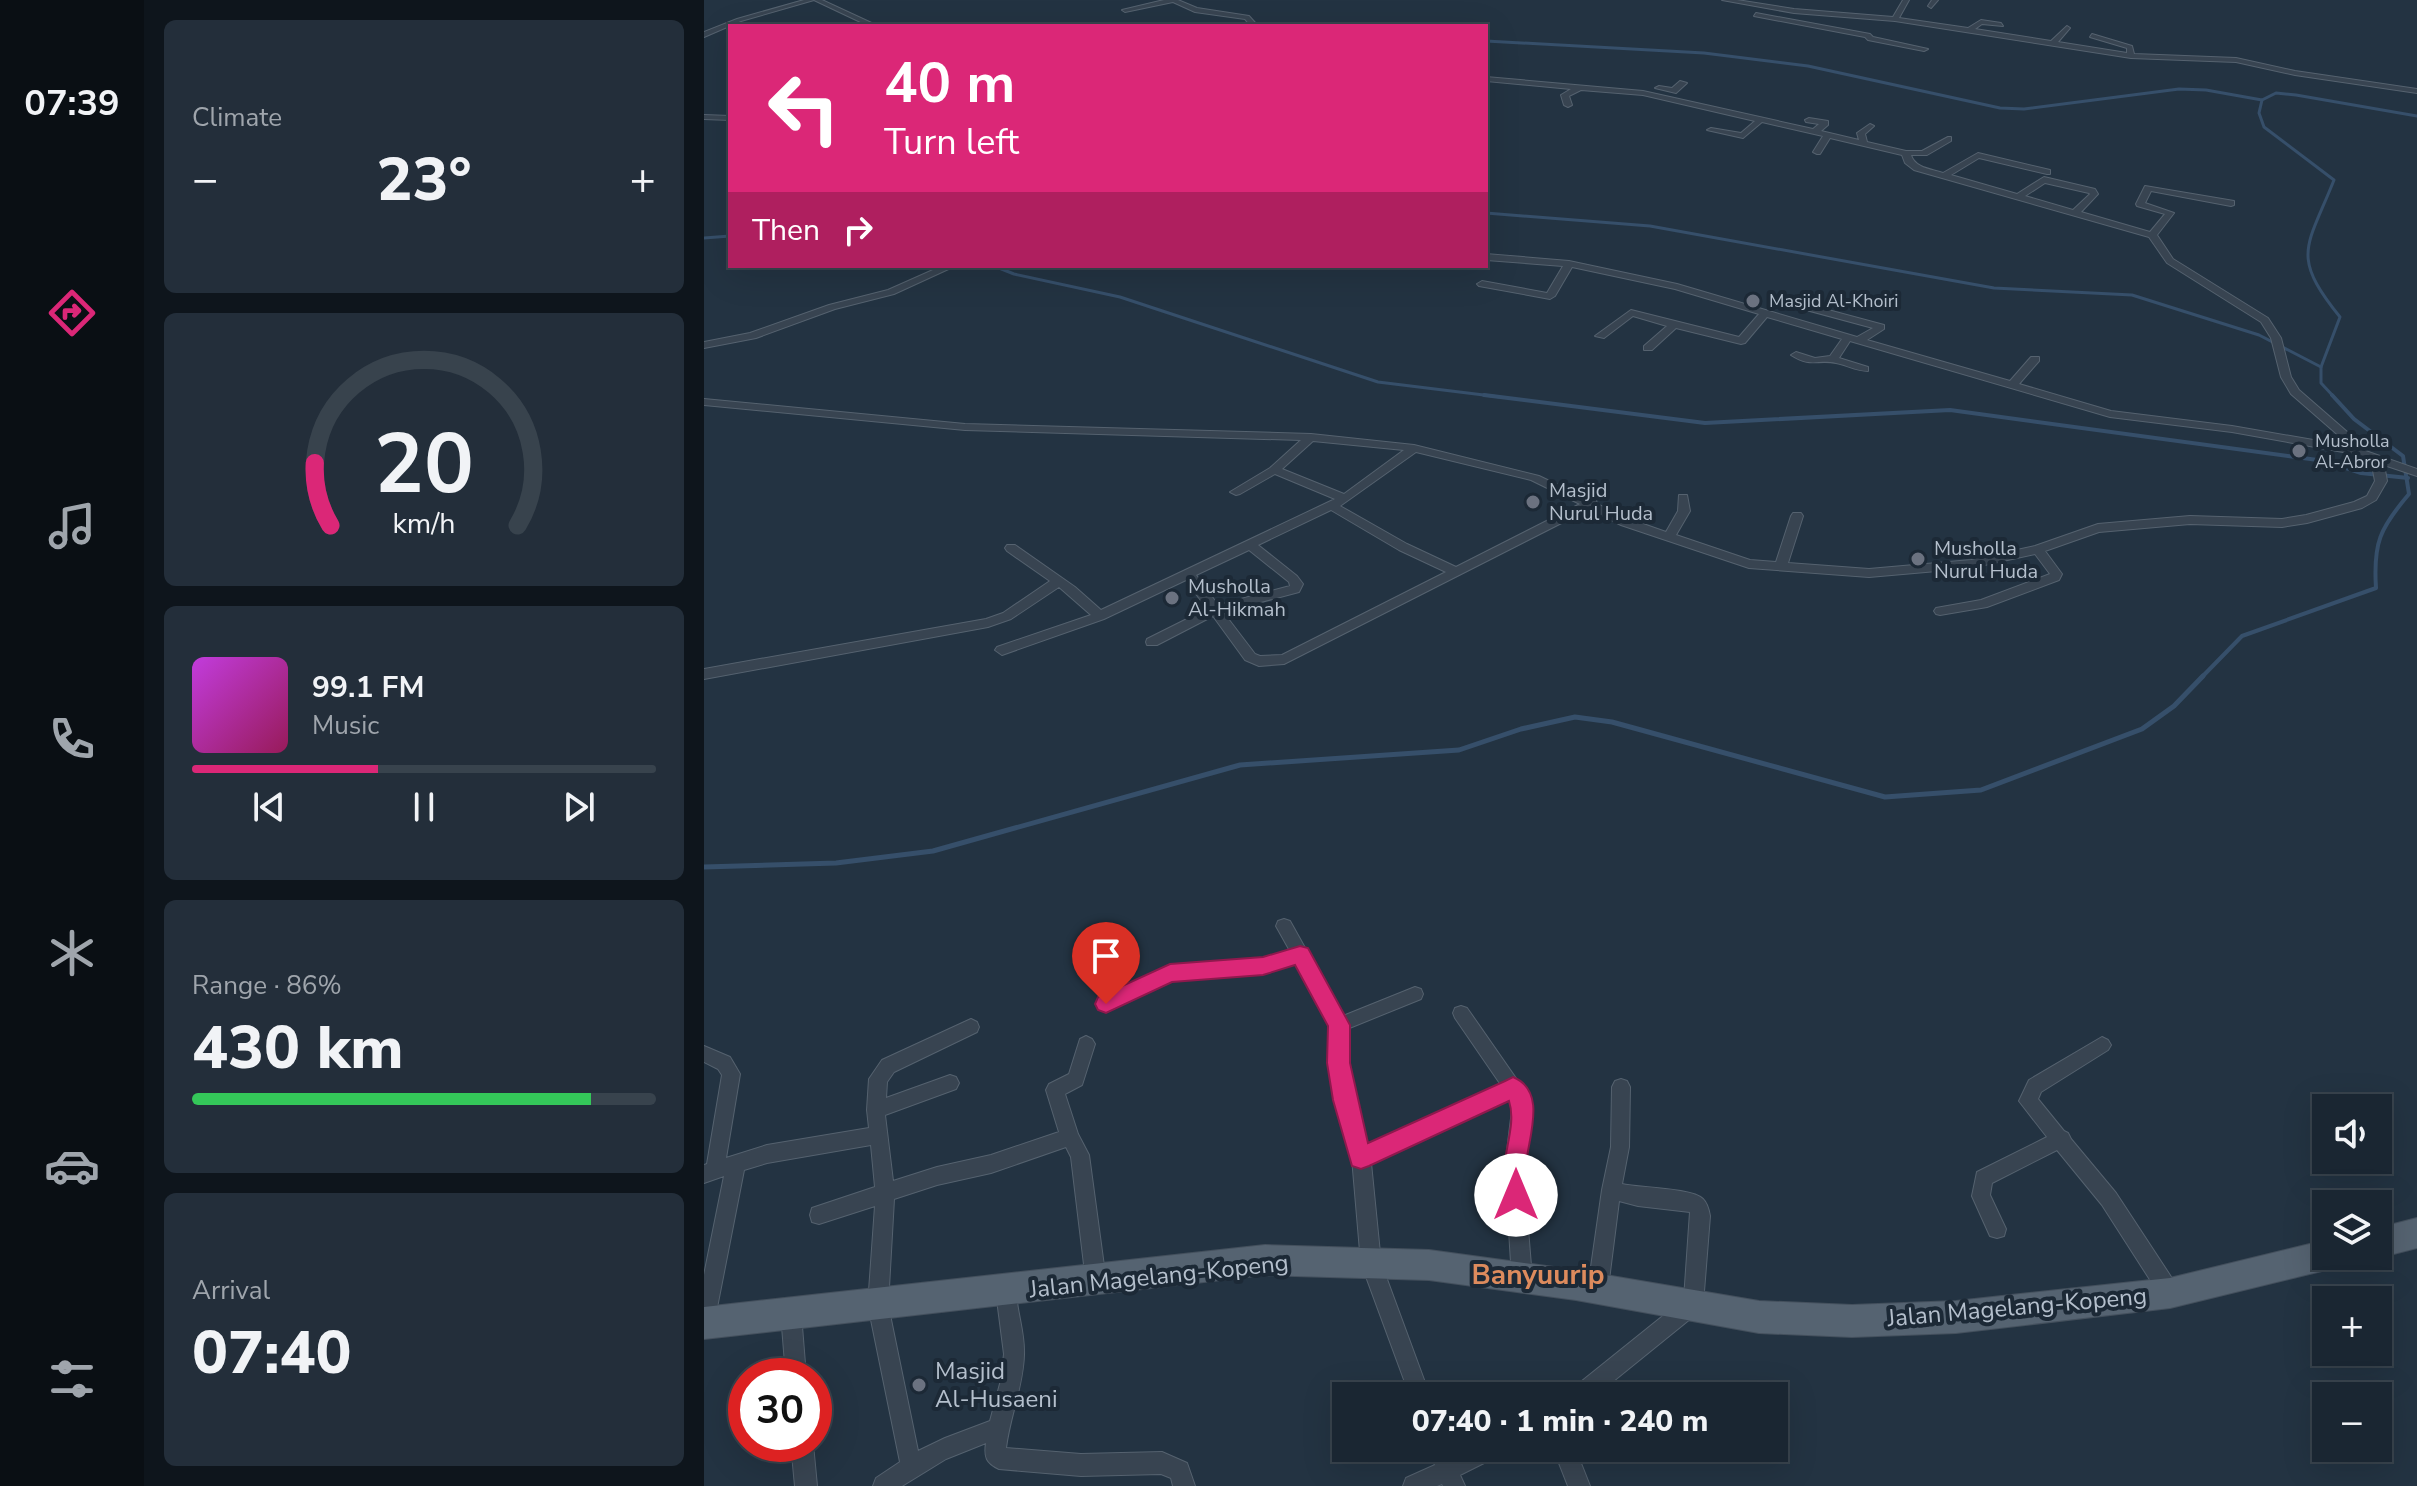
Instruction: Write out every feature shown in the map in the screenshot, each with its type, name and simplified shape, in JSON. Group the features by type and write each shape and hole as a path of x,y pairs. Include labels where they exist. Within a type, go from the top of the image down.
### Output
{"main road":[{"path":"2392,1239 2417,1233"},
{"name":"Jalan Magelang-Kopeng","path":"704,1323 1006,1292 1265,1260 1429,1265 1598,1288 1759,1317 1852,1321 1956,1317 2170,1293 2312,1258"}],"street":[{"path":"730,24 811,0"},
{"path":"817,0 871,24"},
{"path":"1125,10 1173,0 1195,10 1247,17 1253,24"},
{"path":"1725,0 1765,8 1892,19 2131,56 2236,60 2295,73 2417,91"},
{"path":"1765,8 1775,0"},
{"path":"1749,14 1870,36 1892,19 1906,0"},
{"path":"1820,27 1834,14"},
{"path":"1970,30 1981,22 2001,25"},
{"path":"704,35 728,25"},
{"path":"1932,34 1938,26"},
{"path":"2053,44 2067,28"},
{"path":"1828,44 1835,30"},
{"path":"1870,36 1868,38 1924,49"},
{"path":"2092,36 2130,47 2131,56"},
{"path":"1488,79 1643,93 1906,153 1924,153 1948,139"},
{"path":"1643,93 1653,87 1673,91 1683,83"},
{"path":"1568,105 1565,95 1580,87"},
{"path":"704,117 728,118"},
{"path":"1711,130 1743,136 1760,120"},
{"path":"1809,120 1825,123 1814,133"},
{"path":"1864,144 1861,133 1870,126"},
{"path":"1817,152 1827,136"},
{"path":"1944,176 1989,145"},
{"path":"1906,153 1911,165 2152,235 2170,261 2265,320 2276,338 2286,377 2295,392 2349,439 2356,451 2379,471"},
{"path":"1978,155 2047,172"},
{"path":"2019,196 2044,180 2092,191 2094,194 2076,212"},
{"path":"2152,235 2170,213 2140,204 2148,188 2231,203"},
{"path":"1488,257 1569,264 1677,287 2013,384 2055,399 2137,419 2232,429 2356,451"},
{"path":"1482,284 1550,296 1569,264"},
{"path":"704,345 752,336 832,307 891,292 945,268"},
{"path":"1776,299 1881,327 1854,339 1833,359"},
{"path":"1600,336 1631,313 1741,341 1765,313"},
{"path":"1648,348 1674,325"},
{"path":"1796,355 1814,361 1833,359 1864,369"},
{"path":"2013,384 2035,359"},
{"path":"704,402 965,427 1311,437 1414,448 1535,478 1592,503 1625,522 1749,564 1869,573 1971,564 2038,549 2098,528 2190,520 2282,523 2307,519 2372,498 2379,471"},
{"path":"1236,492 1274,470 1311,437"},
{"path":"1002,650 1100,616 1252,546 1345,499 1414,448"},
{"path":"2379,471 2394,466 2417,473"},
{"path":"1274,470 1345,499"},
{"path":"1669,538 1684,511 1683,497"},
{"path":"1189,575 1250,657 1259,661 1284,659 1592,503"},
{"path":"1332,506 1403,547 1457,572"},
{"path":"1781,566 1797,516"},
{"path":"1152,642 1215,610 1295,589 1297,584 1252,546"},
{"path":"1011,548 1100,616"},
{"path":"1940,611 1983,604 2055,577 2056,574 2038,549"},
{"path":"704,674 988,623 1007,616 1058,582"},
{"path":"1284,926 1339,1025 1338,1063 1344,1100 1361,1158 1371,1263 1415,1382"},
{"path":"1106,1004 1170,973 1263,966 1300,955"},
{"path":"1339,1025 1415,994"},
{"path":"1461,1013 1522,1100 1514,1167 1522,1278"},
{"path":"911,1466 878,1305 885,1192 876,1110 878,1079 888,1066 971,1027"},
{"path":"1086,1044 1076,1079 1055,1090 1070,1137 1080,1155 1096,1281"},
{"path":"2102,1045 2035,1086 2028,1096 2031,1106 2062,1139 2109,1199 2170,1293"},
{"path":"704,1054 724,1063 731,1074 710,1173"},
{"path":"876,1110 950,1083"},
{"path":"1598,1288 1620,1147 1621,1087"},
{"path":"1361,1158 1513,1088"},
{"path":"710,1173 767,1154 879,1135"},
{"path":"819,1215 1070,1137"},
{"path":"1997,1229 1981,1196 1983,1178 2062,1139"},
{"path":"704,1323 736,1164"},
{"path":"1596,1382 1693,1304 1701,1216 1698,1206 1690,1201 1638,1197 1611,1190"},
{"path":"1006,1292 1006,1315 1012,1329 1012,1373 995,1455 999,1458 1081,1465 1162,1463 1179,1471 1184,1486"},
{"path":"791,1314 795,1358"},
{"path":"884,1486 911,1466 959,1440 998,1429"},
{"path":"804,1462 806,1486"},
{"path":"1414,1486 1450,1478 1473,1462"},
{"path":"1570,1462 1579,1486"}],"waterway":[{"path":"1488,41 1704,53 1808,66 2000,108 2024,109 2179,89 2206,90 2262,100"},
{"path":"2262,100 2276,93 2296,95 2417,116"},
{"path":"2262,100 2259,113 2264,127 2334,180 2308,251 2314,279 2340,317 2321,367"},
{"path":"1488,213 1650,226 1994,288 2132,295 2259,335 2321,367"},
{"path":"704,238 728,236"},
{"path":"999,268 1120,297 1378,382 1493,396"},
{"path":"2321,367 2321,383 2334,397"},
{"path":"1484,395 1493,396"},
{"path":"2332,395 2354,419 2403,456 2406,478"},
{"path":"1493,396 1500,397"},
{"path":"1493,396 1705,423 1950,410 2325,461 2361,473 2406,478"},
{"path":"2201,678 2242,636 2376,588 2377,547 2391,517 2409,494 2406,478"},
{"path":"704,867 836,863 933,851 1240,765 1459,750 1521,729 1575,717 1612,722 1885,797 1981,790 2142,729 2174,706 2203,676"}],"place":[{"name":"Masjid Al-Khoiri","path":"1753,301"},
{"name":"Musholla Al-Abror","path":"2299,451"},
{"name":"Masjid Nurul Huda","path":"1533,502"},
{"name":"Musholla Nurul Huda","path":"1918,559"},
{"name":"Musholla Al-Hikmah","path":"1172,598"},
{"name":"Masjid Al-Husaeni","path":"919,1385"}],"district":[{"name":"Banyuurip","path":"1538,1275"}],"route":[{"path":"1106,1004 1170,973 1263,966 1300,955 1339,1025 1338,1063 1344,1100 1361,1158 1513,1088 1522,1100 1514,1167 1516,1195"}]}
